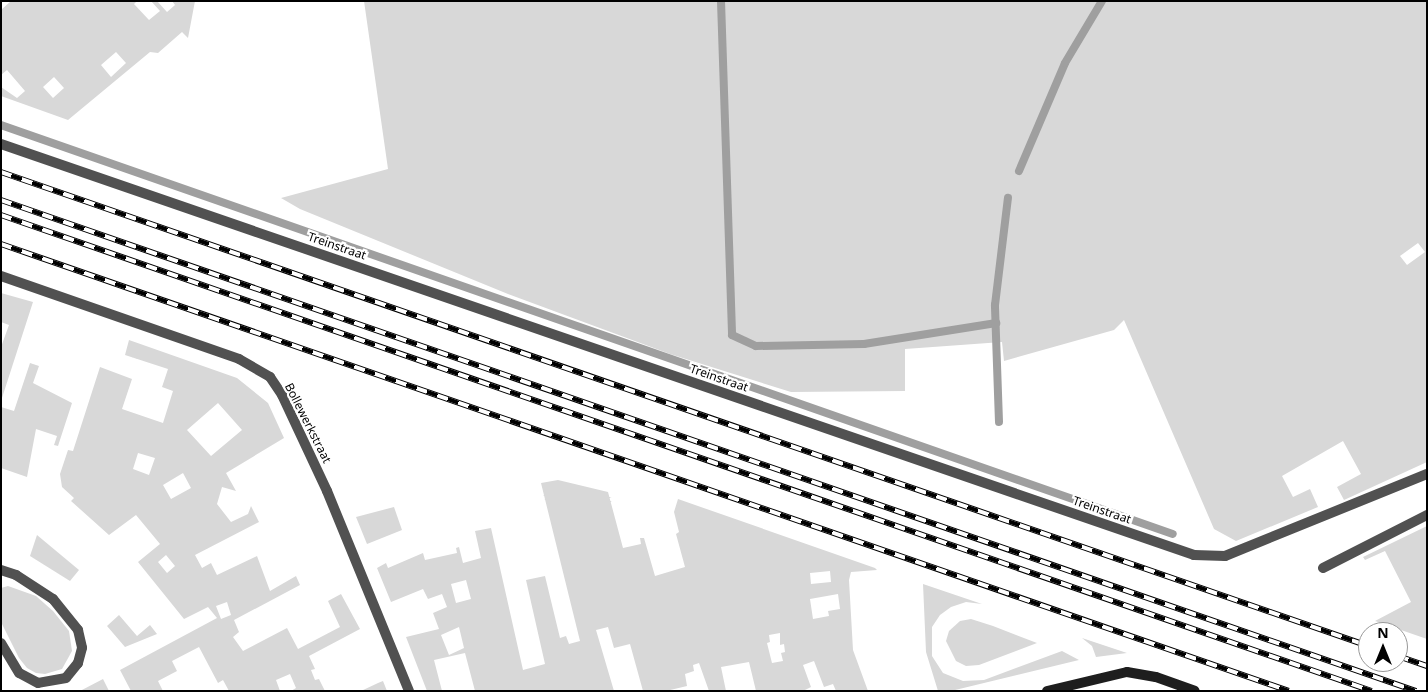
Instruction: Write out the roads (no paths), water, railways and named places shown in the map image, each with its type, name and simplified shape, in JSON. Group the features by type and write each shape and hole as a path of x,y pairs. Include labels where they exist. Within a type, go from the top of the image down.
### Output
{"street":[{"name":"Treinstraat","path":"1,144 1194,555 1226,556 1426,474"},
{"name":"Bollewerkstraat","path":"1,276 239,359 270,377 282,395 327,491 409,691"},
{"path":"1323,568 1427,515"},
{"path":"1,570 16,575 53,599 78,630 82,648 78,663 66,678 38,683 20,673 1,643"},
{"path":"1047,691 1126,672 1156,677 1195,691"}],"waterway":[{"path":"721,1 732,335 756,346 864,344 996,323"},
{"path":"1019,171 1065,63 1102,1"},
{"path":"1,125 1173,534"},
{"path":"999,422 995,305 1008,198"}],"railway":[{"path":"1,172 1358,643"},
{"path":"1,200 1416,691"},
{"path":"1,215 1372,691"},
{"path":"1,244 1289,691"},
{"path":"1408,659 1427,666"}]}
